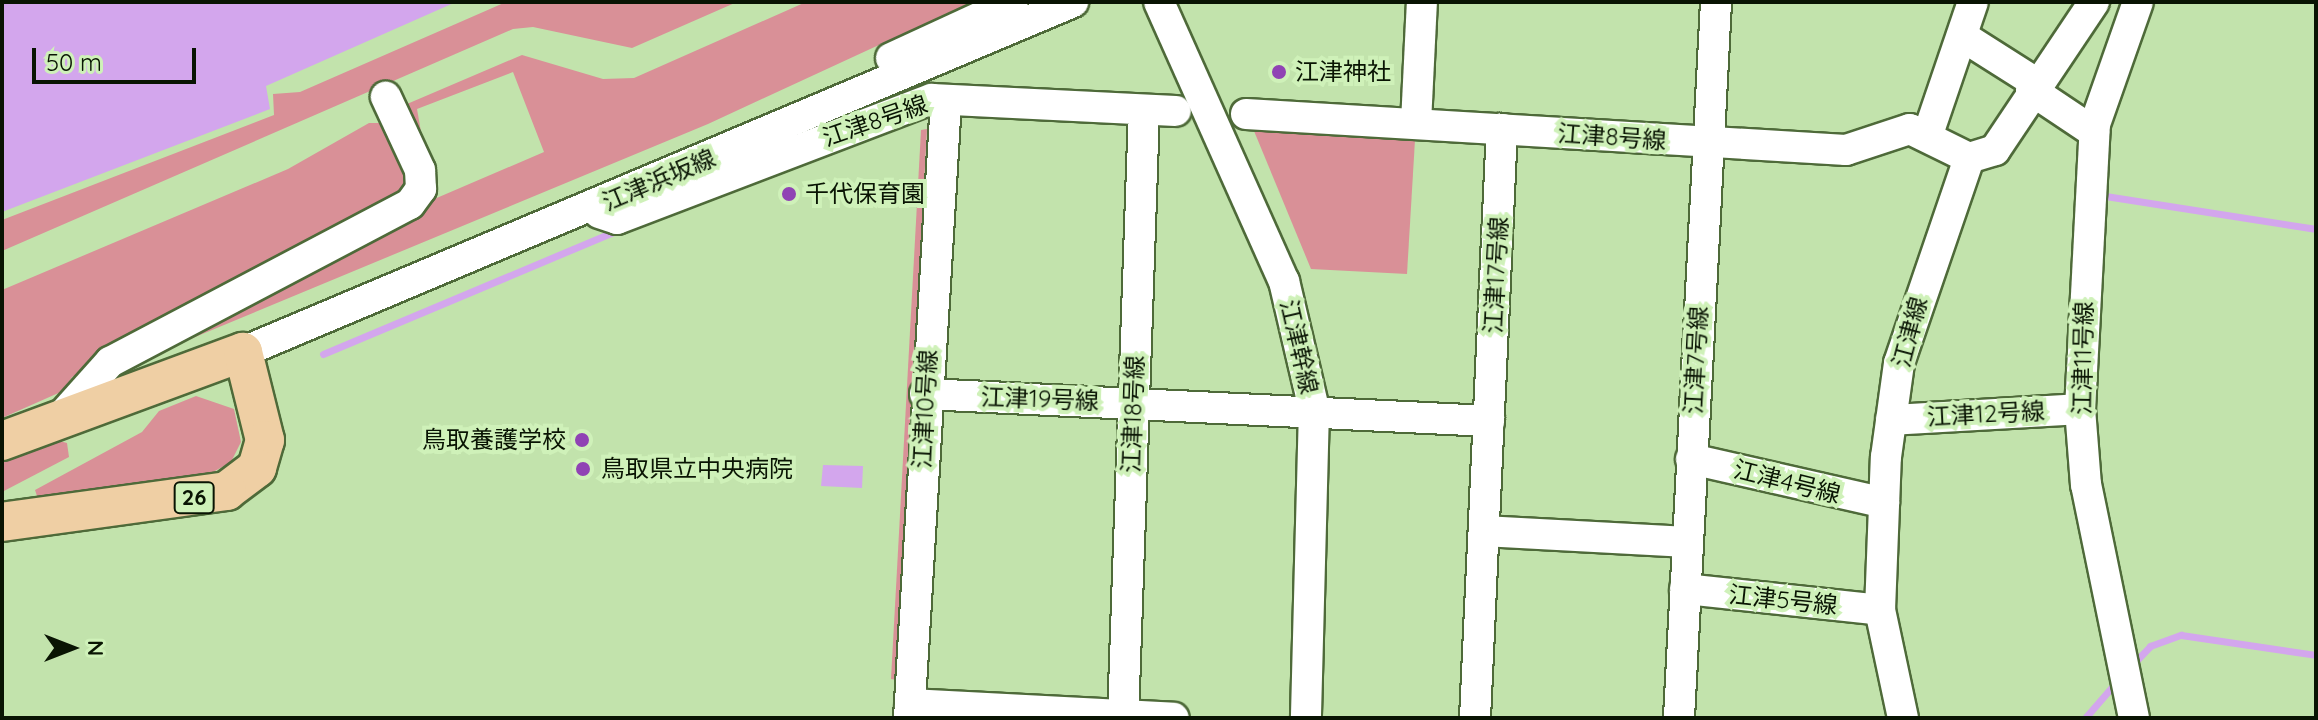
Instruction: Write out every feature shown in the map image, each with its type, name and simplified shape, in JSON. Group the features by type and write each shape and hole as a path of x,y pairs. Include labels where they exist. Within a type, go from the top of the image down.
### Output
{"main road":[{"path":"2,441 247,340"},
{"name":"26","path":"2,522 207,496 243,482 262,460 265,440 247,340"}],"street":[{"path":"247,340 812,94 1013,2"},
{"name":"江津浜坂線","path":"247,340 590,210 1073,2"},
{"name":"江津幹線","path":"1159,2 1284,281 1314,409 1306,718"},
{"path":"1416,123 1422,2"},
{"name":"江津7号線","path":"1679,718 1716,2"},
{"path":"1973,2 1928,134 1969,158 1995,150 2034,86 2094,2"},
{"name":"江津11号線","path":"2134,718 2086,485 2080,409 2094,132 2138,2"},
{"path":"1962,36 2094,132"},
{"path":"58,420 110,362 410,204 421,189 420,170 386,97"},
{"name":"江津8号線","path":"590,210 617,219 902,109 946,101 1176,111"},
{"name":"江津10号線","path":"909,711 925,394 946,101"},
{"name":"江津18号線","path":"1123,716 1144,110"},
{"name":"江津8号線","path":"1246,114 1846,150 1910,129 1928,134"},
{"name":"江津17号線","path":"1484,531 1502,129"},
{"name":"江津線","path":"1903,718 1880,610 1891,420 1899,363 1937,234 1969,158"},
{"name":"江津19号線","path":"925,394 1314,409 1489,421"},
{"name":"江津12号線","path":"1891,420 2080,409"},
{"name":"江津4号線","path":"1691,459 1884,503"},
{"path":"1475,718 1484,531 1687,542"},
{"name":"江津5号線","path":"1685,589 1880,610"},
{"path":"909,711 1174,718"}],"shaded area":[{"path":"2,2 456,2 266,86 270,109 2,212"},
{"path":"506,2 737,2 632,48 533,27 513,29 2,251 2,220 274,115 273,94 300,92"},
{"path":"806,2 972,2 708,124 101,376 425,203 544,152 513,72 417,109 424,149 407,104 522,55 603,79 634,78"},
{"path":"369,123 385,123 415,188 72,377 63,391 2,418 2,290 288,169"},
{"path":"927,129 897,680 891,679 921,130"},
{"path":"1254,131 1415,140 1407,274 1311,269"},
{"path":"196,396 234,409 241,442 231,462 206,476 37,496 35,490 142,432 159,411"},
{"path":"56,440 67,443 69,457 2,492 2,458"},
{"path":"823,465 863,466 862,488 821,486"}],"waterway":[{"path":"2099,195 2316,229"},
{"path":"323,354 620,229"},
{"path":"2131,666 2150,646 2181,635 2316,655"},
{"path":"2085,718 2117,681"}],"place":[{"name":"江津神社","path":"1279,72"},
{"name":"千代保育園","path":"789,194"},
{"name":"鳥取養護学校","path":"582,440"},
{"name":"鳥取県立中央病院","path":"583,469"}]}
